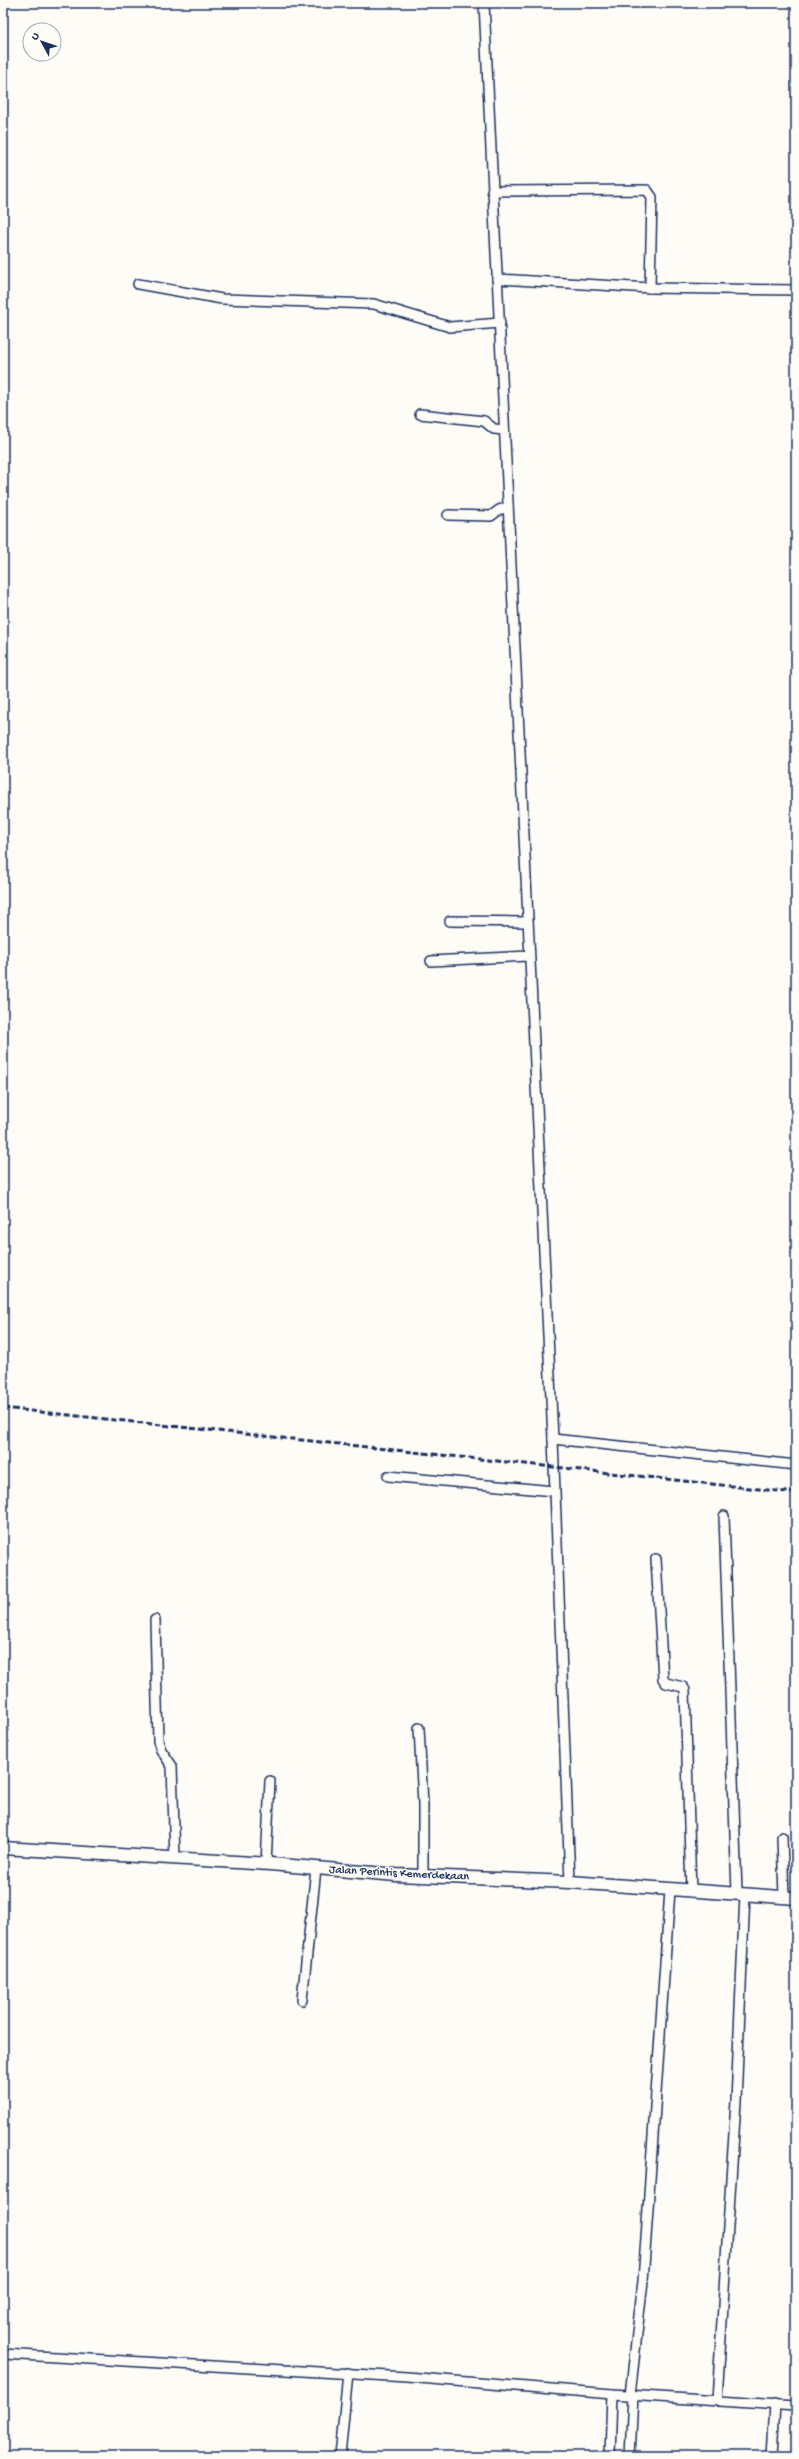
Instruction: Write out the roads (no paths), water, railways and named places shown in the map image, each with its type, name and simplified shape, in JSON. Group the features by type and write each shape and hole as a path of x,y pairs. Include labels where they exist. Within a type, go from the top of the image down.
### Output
{"street":[{"path":"484,3 553,1439 570,1882"},
{"path":"492,191 650,192 650,288"},
{"path":"498,279 650,288 796,290"},
{"path":"138,284 222,299 374,304 450,327 500,323"},
{"path":"420,414 484,421 494,429 504,430"},
{"path":"448,515 491,516 499,510 508,507"},
{"path":"450,920 527,922"},
{"path":"431,961 529,956"},
{"path":"553,1439 796,1465"},
{"path":"388,1476 554,1491"},
{"path":"717,2400 736,2101 741,1893 724,1516"},
{"path":"656,1559 663,1679 666,1683 683,1687 685,1690 691,1892"},
{"path":"155,1620 158,1741 161,1750 172,1766 175,1860"},
{"path":"419,1728 423,1804 423,1876"},
{"path":"266,1864 270,1781"},
{"path":"782,1837 790,1897"},
{"name":"Jalan Perintis Kemerdekaan","path":"3,1848 175,1860 266,1864 423,1876 570,1882 691,1892 741,1893 790,1897"},
{"path":"302,2000 316,1869"},
{"path":"630,2456 632,2395 643,2281 670,1890"},
{"path":"3,2354 348,2373 612,2394 796,2406"},
{"path":"340,2456 348,2373"},
{"path":"610,2456 612,2394"},
{"path":"772,2456 775,2404"}],"railway":[{"path":"3,1408 796,1493"}]}
